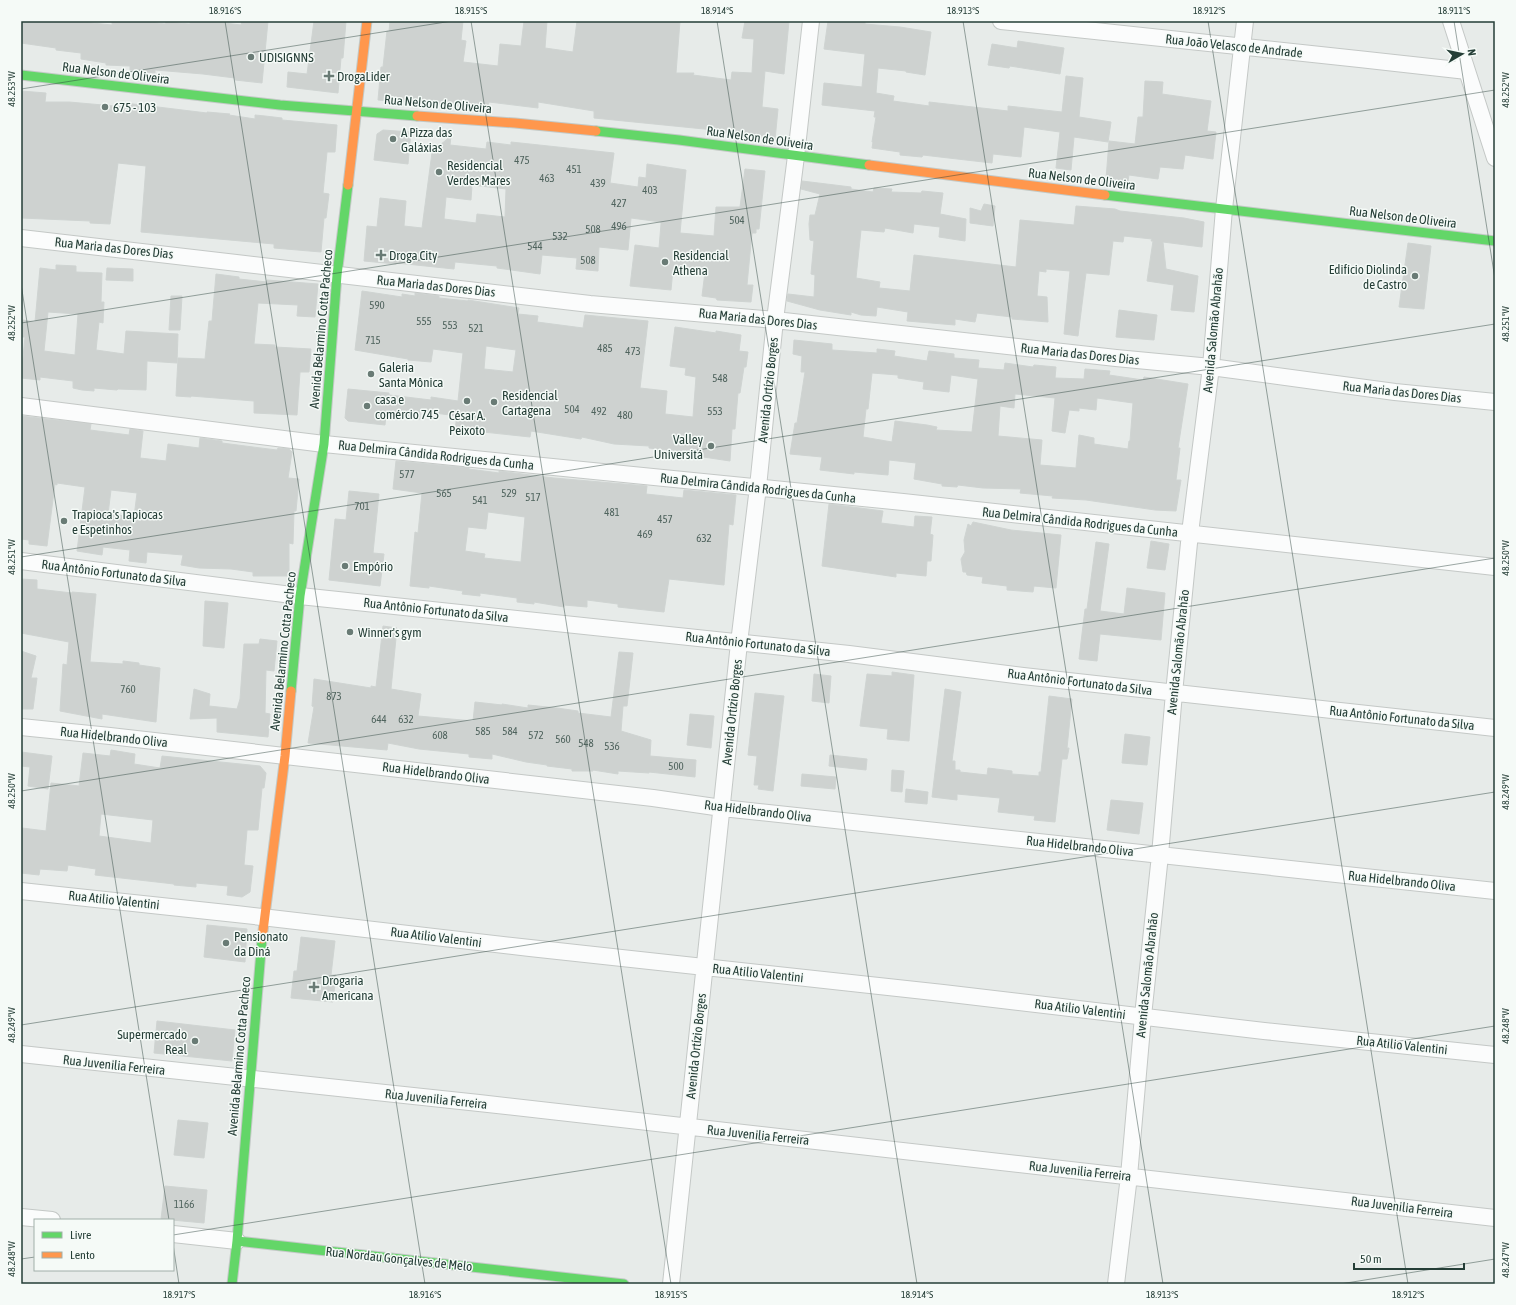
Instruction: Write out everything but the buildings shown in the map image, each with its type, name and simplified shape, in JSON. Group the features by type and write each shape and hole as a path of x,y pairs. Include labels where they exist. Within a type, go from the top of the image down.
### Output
{"street":[{"name":"Avenida Belarmino Cotta Pacheco","path":"232,1284 237,1241 264,917 285,756 300,596 324,444 337,275 358,110 367,21"},
{"name":"Avenida Ortízio Borges","path":"671,1284 739,643 758,488 775,320 796,156 811,21"},
{"name":"Rua João Velasco de Andrade","path":"1002,21 1467,71"},
{"name":"Avenida Salomão Abrahão","path":"1116,1284 1129,1176 1190,533 1211,367 1224,210 1245,21"},
{"path":"1451,21 1495,158"},
{"name":"Rua Nelson de Oliveira","path":"21,75 280,105 515,123 679,140 1224,210 1495,241"},
{"name":"Rua Maria das Dores Dias","path":"21,238 590,304 775,320 1116,358 1211,367 1395,392 1495,402"},
{"name":"Rua Delmira Cândida Rodrigues da Cunha","path":"21,406 324,444 1190,533 1495,567"},
{"name":"Rua Antônio Fortunato da Silva","path":"21,561 300,596 849,654 1023,676 1495,728"},
{"name":"Rua Hidelbrando Oliva","path":"21,727 653,798 722,808 1495,891"},
{"name":"Rua Atilio Valentini","path":"21,891 936,992 1143,1016 1264,1032 1495,1055"},
{"name":"Rua Juvenilia Ferreira","path":"21,1054 486,1104 687,1128 1129,1176 1495,1218"},
{"path":"21,1216 44,1219"},
{"name":"Rua Nordau Gonçalves de Melo","path":"174,1234 624,1284"}],"traffic: fast":[{"path":"21,75 280,105 417,116"},
{"path":"596,131 679,140 869,165"},
{"path":"291,691 300,596 324,444 337,275 348,185"},
{"path":"1105,195 1495,241"},
{"path":"232,1284 237,1241 262,939"},
{"path":"237,1241 624,1284"}],"traffic: slow":[{"path":"348,185 367,21"},
{"path":"417,116 515,123 596,131"},
{"path":"869,165 1105,195"},
{"path":"262,939 285,756 291,691"}],"place":[{"name":"UDISIGNNS","path":"251,57"},
{"name":"DrogaLider","path":"329,76"},
{"name":"675 - 103","path":"105,107"},
{"name":"A Pizza das Galáxias","path":"393,139"},
{"name":"Residencial Verdes Mares","path":"439,172"},
{"name":"Droga City","path":"381,255"},
{"name":"Residencial Athena","path":"665,262"},
{"name":"Edifício Diolinda de Castro","path":"1415,276"},
{"name":"Galeria Santa Mônica","path":"371,374"},
{"name":"César A. Peixoto","path":"467,401"},
{"name":"Residencial Cartagena","path":"494,402"},
{"name":"casa e comércio 745","path":"367,406"},
{"name":"Valley Universitá","path":"711,446"},
{"name":"Trapioca's Tapiocas e Espetinhos","path":"64,521"},
{"name":"Empório","path":"345,566"},
{"name":"Winner's gym","path":"350,632"},
{"name":"Pensionato da Diná","path":"226,943"},
{"name":"Drogaria Americana","path":"314,987"},
{"name":"Supermercado Real","path":"195,1041"}]}
